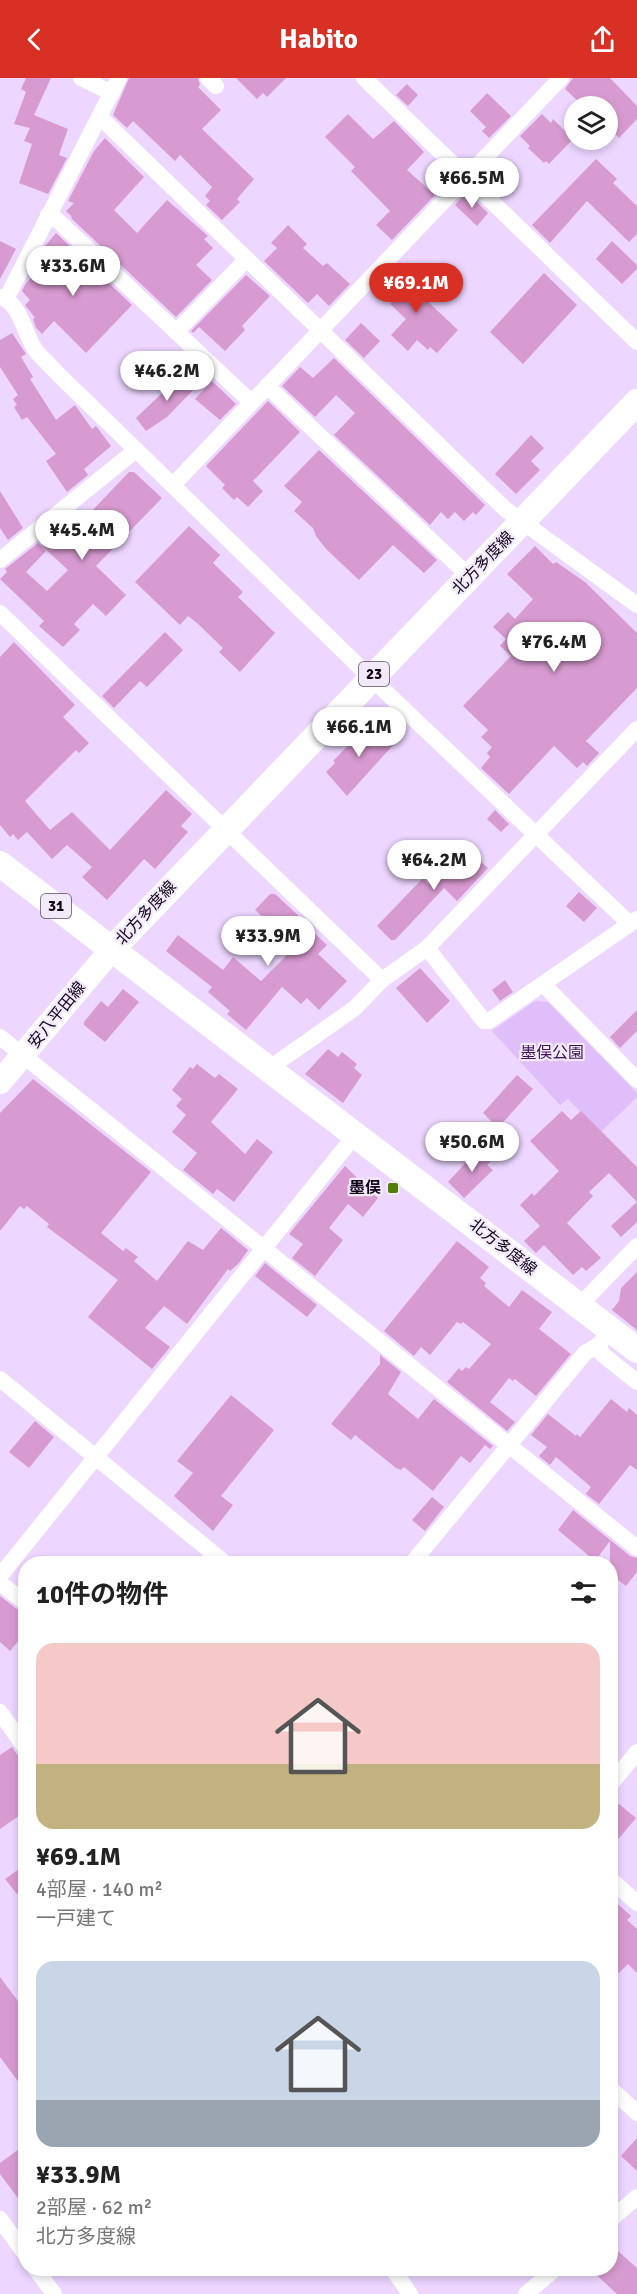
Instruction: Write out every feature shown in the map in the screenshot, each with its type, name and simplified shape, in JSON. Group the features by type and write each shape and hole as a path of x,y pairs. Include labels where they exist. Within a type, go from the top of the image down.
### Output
{"main road":[{"name":"北方多度線","path":"637,402 113,948 580,1305 604,1337 637,1350"},
{"name":"31","path":"0,864 113,948"},
{"name":"安八平田線","path":"0,1082 113,948"}],"street":[{"path":"81,78 115,86 3,298 17,311 35,350 370,678 537,836 634,922 498,1017 484,1021 427,948"},
{"path":"364,78 637,342"},
{"path":"173,484 561,78"},
{"path":"100,117 504,509 637,605"},
{"path":"48,215 55,218 251,402"},
{"path":"176,332 247,259"},
{"path":"267,386 470,577"},
{"path":"0,560 136,450"},
{"path":"0,613 224,831 382,980"},
{"path":"272,1070 281,1060 355,1008 382,980 427,948 537,836 637,729"},
{"path":"544,985 637,1080"},
{"path":"0,1036 637,1548"},
{"path":"0,1576 356,1134"},
{"path":"580,1305 637,1246"},
{"path":"418,1556 585,1353 604,1337"},
{"path":"604,1337 602,1354 637,1382"},
{"path":"0,1379 216,1556"},
{"path":"0,1583 18,1597"},
{"path":"0,1712 18,1738"},
{"path":"618,1775 637,1752"},
{"path":"618,1886 637,1903"},
{"path":"618,2095 637,2113"},
{"path":"618,2213 637,2198"},
{"path":"0,2219 18,2244"},
{"path":"42,2276 54,2294"},
{"path":"398,2276 410,2294"},
{"path":"526,2294 547,2276"}],"green space":[{"name":"墨俣公園","path":"535,1001 548,1002 637,1093 637,1097 601,1132 568,1099 560,1105 492,1031"}],"building":[{"path":"26,78 51,78 34,115 68,129 59,155 67,158 48,194 19,183 32,144 24,141 30,128 14,124 26,92 21,89"},
{"path":"129,78 198,78 200,85 198,87 221,110 202,129 254,179 237,199 240,202 222,220 206,205 210,201 205,196 212,187 180,155 175,161 133,121 127,128 113,115"},
{"path":"236,78 286,78 267,97 263,93 257,99"},
{"path":"573,78 610,78 637,106 637,119 619,138 618,96 572,96 565,89"},
{"path":"407,84 418,95 408,106 396,95"},
{"path":"487,93 511,116 489,138 482,131 486,127 470,111"},
{"path":"348,114 373,139 394,121 424,152 407,170 435,195 392,240 376,225 390,211 351,171 355,167 325,137"},
{"path":"542,114 551,123 553,119 564,130 564,148 549,164 546,161 544,163 528,148 530,146 520,136"},
{"path":"105,138 144,177 114,210 137,233 167,200 208,236 204,239 213,248 196,265 212,280 176,317 66,211 74,203 68,201 94,151"},
{"path":"596,159 617,179 613,183 637,206 637,234 629,242 587,201 550,243 532,225"},
{"path":"498,160 514,176 500,195 481,177"},
{"path":"443,172 450,179 439,190 432,183"},
{"path":"467,192 488,213 477,226 455,205"},
{"path":"288,225 307,244 303,248 323,266 327,263 350,284 329,306 317,294 308,303 264,261 277,248 271,243"},
{"path":"56,233 132,305 86,353 54,321 42,334 36,328 33,319 35,318 25,305 30,300 22,291 26,283 54,255 45,246"},
{"path":"0,241 16,249 0,279"},
{"path":"612,241 637,265 637,269 622,284 596,259"},
{"path":"397,265 427,293 423,297 458,330 437,353 430,347 428,350 417,340 408,351 391,335 406,319 390,304 394,299 379,284"},
{"path":"544,273 577,305 523,364 490,332"},
{"path":"246,275 270,296 242,326 245,330 225,351 199,327 193,333 191,331"},
{"path":"361,323 380,341 364,358 345,340"},
{"path":"12,333 26,354 21,357 33,377 30,379 56,420 75,405 92,429 96,426 111,446 84,469 88,475 67,492 46,461 56,454 27,417 22,420 14,407 17,405 13,399 18,395 0,367 0,340"},
{"path":"334,358 485,505 476,515 473,512 464,521 455,512 448,519 441,512 430,525 334,435 355,413 336,395 315,417 282,386 300,367 313,378"},
{"path":"183,373 197,386 167,417 146,431 136,418"},
{"path":"212,381 236,404 220,420 195,399"},
{"path":"268,401 300,432 253,481 263,491 248,507 237,497 234,500 222,488 225,485 206,466"},
{"path":"531,435 544,448 531,461 540,470 516,494 495,474"},
{"path":"319,450 437,560 424,573 393,545 359,580 326,549 313,528 294,511 302,502 284,486"},
{"path":"129,472 134,472 162,498 96,566 126,595 106,616 93,604 74,624 80,630 63,647 39,626 44,621 0,579 7,572 5,569 38,543 46,551 26,572 47,591 68,570 42,546 58,529 67,537"},
{"path":"0,491 23,528 8,540 0,528"},
{"path":"189,526 220,555 213,563 243,592 238,597 275,633 240,672 219,652 223,648 197,623 188,616 180,625 135,582"},
{"path":"535,546 553,564 556,562 585,582 637,633 637,688 586,741 599,753 587,766 583,762 577,768 554,746 509,794 481,768 490,757 487,753 492,747 481,737 488,730 463,706 511,656 500,646 506,639 493,627 508,612 515,619 533,599 507,574"},
{"path":"165,632 183,650 147,687 140,681 114,708 102,696"},
{"path":"14,642 75,705 63,717 89,743 79,753 76,750 25,801 50,830 72,812 110,850 166,790 192,814 181,826 188,832 155,869 144,859 107,900 82,877 92,867 67,845 52,859 27,832 18,840 13,834 10,837 0,825 0,657"},
{"path":"371,722 394,744 347,796 326,772 335,763 333,761"},
{"path":"495,810 509,824 501,832 487,819"},
{"path":"462,845 488,868 457,901 444,888 395,940 391,940 377,926 423,878 429,884"},
{"path":"579,892 597,908 584,922 566,906"},
{"path":"270,894 275,894 312,928 310,929 327,945 318,954 347,981 319,1010 307,998 301,1004 282,987 246,1030 227,1014 230,1011 208,992 212,987 166,951 178,935 223,970 233,957 261,981 288,954 260,929 267,921 255,910"},
{"path":"420,968 450,1001 427,1023 396,988"},
{"path":"505,980 513,992 500,1001 492,990"},
{"path":"123,989 139,1002 105,1042 84,1025 84,1022 101,1001 108,1007"},
{"path":"637,1010 637,1031 620,1048 610,1037"},
{"path":"328,1049 338,1057 342,1052 357,1064 354,1068 362,1075 343,1103 305,1074"},
{"path":"197,1064 215,1078 219,1074 238,1089 211,1122 245,1154 257,1139 273,1152 234,1202 217,1189 213,1194 183,1170 197,1153 172,1132 186,1115 176,1106 182,1099 172,1090 190,1067 193,1069"},
{"path":"517,1075 533,1089 498,1128 483,1113"},
{"path":"33,1079 151,1172 101,1233 123,1251 126,1248 138,1257 134,1261 157,1281 188,1241 203,1250 221,1228 248,1250 239,1263 230,1271 228,1269 187,1324 164,1306 145,1328 170,1347 152,1369 88,1317 118,1280 47,1227 49,1224 27,1206 24,1209 20,1206 0,1231 0,1113"},
{"path":"562,1111 571,1120 581,1111 637,1167 637,1202 609,1173 589,1192 593,1196 567,1223 601,1258 586,1271 582,1267 573,1275 544,1245 536,1253 524,1241 540,1226 520,1205 532,1193 534,1196 559,1171 530,1141"},
{"path":"481,1146 491,1156 489,1158 492,1160 487,1165 493,1170 464,1198 448,1182"},
{"path":"345,1166 378,1198 363,1217 348,1204 329,1228 343,1240 315,1276 292,1258 303,1244 289,1234"},
{"path":"637,1202 637,1222 621,1237 611,1226"},
{"path":"457,1241 489,1267 480,1278 486,1283 484,1286 509,1307 522,1290 552,1312 539,1329 571,1354 536,1396 515,1379 513,1381 509,1378 490,1402 515,1422 507,1431 447,1382 459,1368 462,1371 466,1367 469,1369 491,1344 463,1322 461,1324 457,1322 430,1355 421,1347 414,1356 384,1331"},
{"path":"265,1263 317,1305 307,1317 255,1276"},
{"path":"637,1272 637,1330 612,1310 619,1301 621,1288"},
{"path":"380,1355 401,1372 388,1394 418,1419 434,1399 493,1446 490,1449 485,1445 470,1463 461,1456 433,1491 404,1467 401,1470 396,1468 355,1435 351,1440 331,1424 380,1364"},
{"path":"231,1395 274,1430 221,1496 233,1505 213,1531 174,1496 193,1473 177,1461"},
{"path":"611,1399 627,1412 629,1408 637,1415 637,1470 630,1465 599,1504 586,1494 591,1487 556,1457 550,1465 539,1456 547,1447 531,1435 548,1414 580,1437"},
{"path":"35,1421 54,1437 29,1468 9,1452"},
{"path":"432,1497 444,1507 425,1531 412,1520"},
{"path":"573,1510 630,1556 637,1558 637,1572 626,1586 618,1580 618,1556 610,1556 610,1541 599,1556 589,1556 558,1530"},
{"path":"0,1596 18,1610 18,1642 10,1651 0,1642"},
{"path":"12,1747 18,1756 18,1817 0,1829 0,1755"},
{"path":"618,1805 636,1818 618,1839"},
{"path":"18,1870 18,1893 17,1894 5,1879"},
{"path":"618,1904 631,1916 627,1920 637,1929 637,1973 628,1964 619,1973"},
{"path":"0,1977 18,2001 18,2081 0,2057"},
{"path":"637,2138 637,2171 621,2156"},
{"path":"18,2150 18,2198 0,2174 0,2163"},
{"path":"618,2251 637,2268 637,2294 617,2294 598,2276 618,2276"}],"place":[{"name":"墨俣","path":"393,1188"}]}
